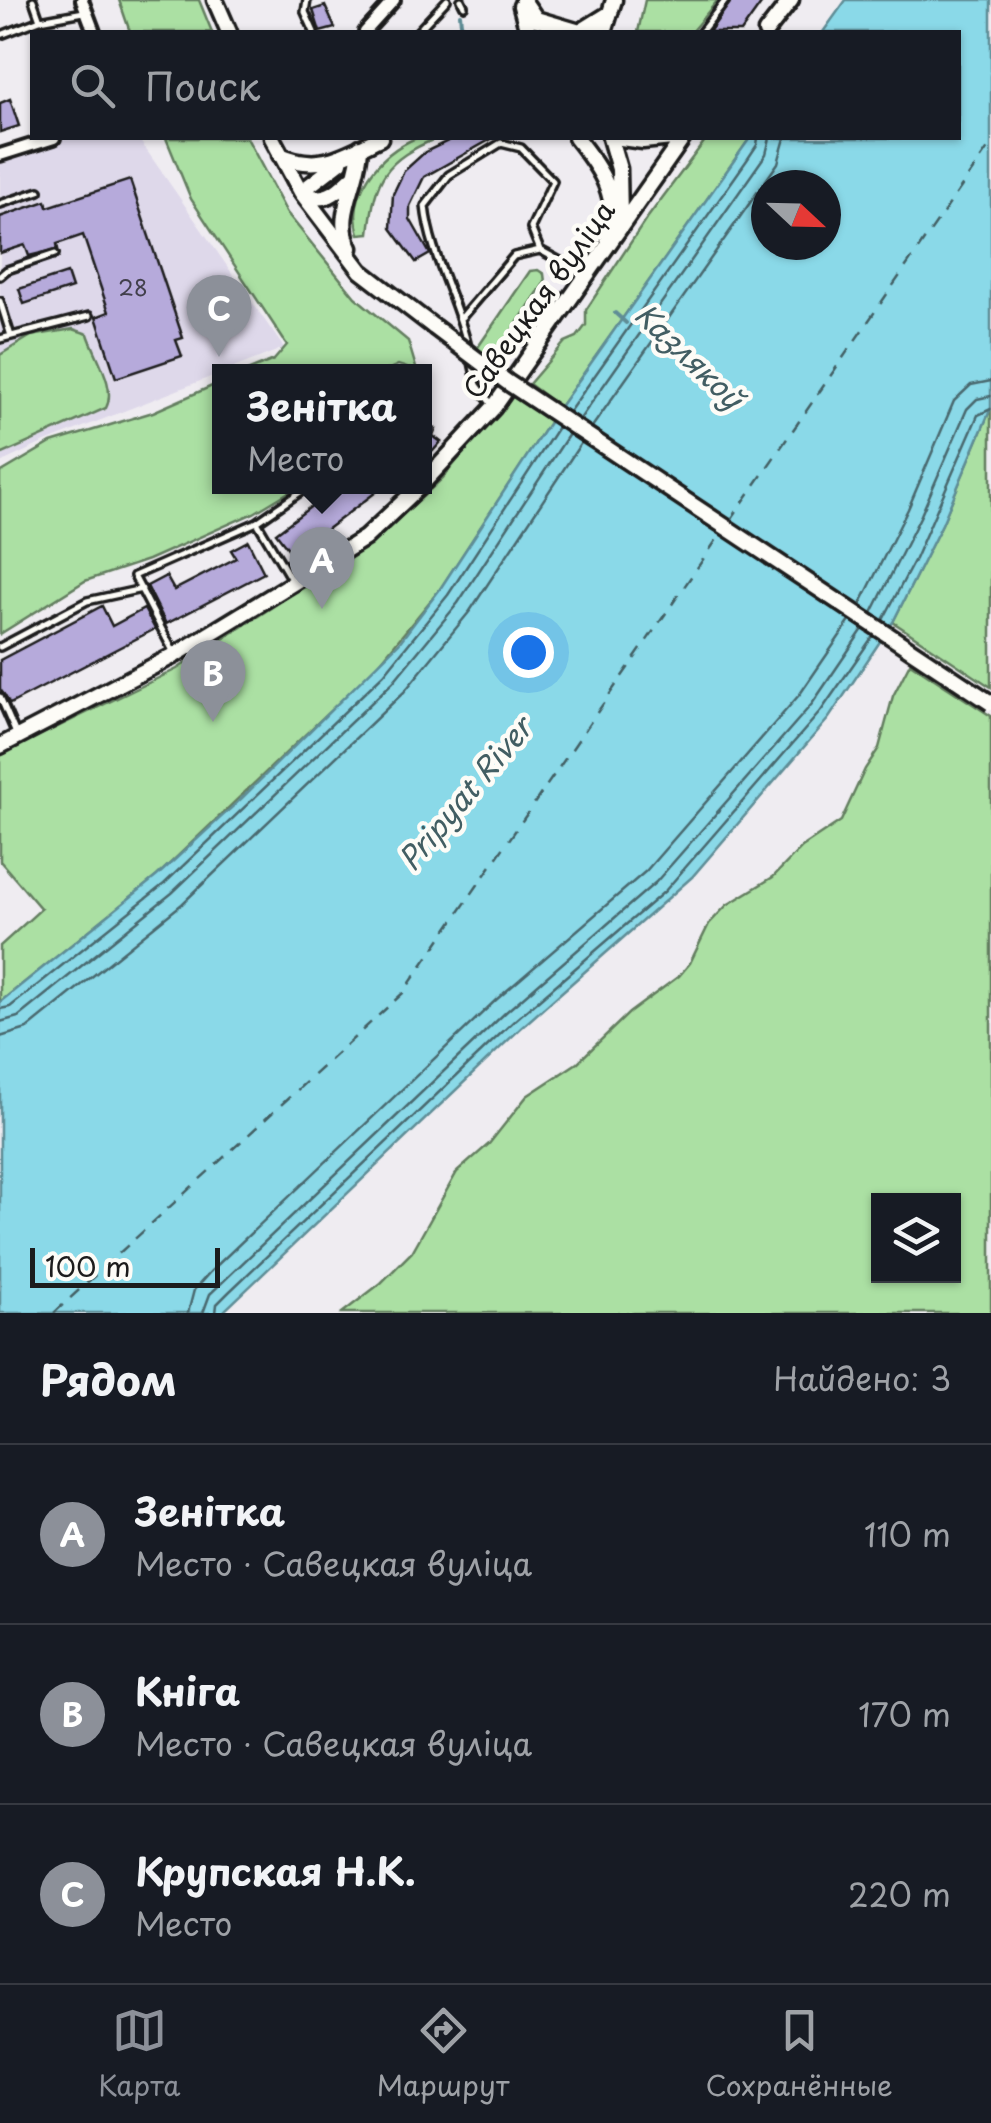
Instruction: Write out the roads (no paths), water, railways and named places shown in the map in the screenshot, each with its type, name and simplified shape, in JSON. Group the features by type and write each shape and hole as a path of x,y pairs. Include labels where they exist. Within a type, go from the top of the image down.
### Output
{"main road":[{"path":"215,0 227,30"},
{"path":"520,0 536,19 573,30"},
{"path":"518,30 520,0"},
{"path":"520,0 528,30"},
{"path":"768,30 791,0"},
{"path":"583,30 612,7"},
{"path":"594,30 612,7"},
{"path":"273,140 301,192 361,270 507,382 991,702"},
{"path":"578,140 609,188 611,230 602,254"},
{"path":"602,254 619,224 620,179 610,140"},
{"name":"Савецкая вуліца","path":"432,473 494,407 682,140"},
{"path":"280,155 320,164 357,142"},
{"path":"357,142 359,170 344,215 344,236 361,270"},
{"path":"301,192 357,142"},
{"path":"600,169 630,182 656,176"},
{"path":"301,192 314,199 333,196 359,170"},
{"name":"Савецкая вуліца","path":"0,746 175,655 293,583 365,538 411,494"}],"street":[{"path":"367,30 394,0"},
{"path":"84,6 93,30"},
{"path":"0,155 48,140"}],"lane":[{"path":"33,0 40,20"},
{"path":"306,0 305,12 313,30"},
{"path":"419,30 448,0"},
{"path":"703,30 726,0"},
{"path":"0,34 84,6"},
{"path":"494,407 477,385 461,318 428,234 426,206 449,175 501,144 521,148 553,181 531,228 540,250 586,276"},
{"path":"0,204 39,191"},
{"path":"461,318 514,256 540,250"},
{"path":"0,276 55,254"},
{"path":"0,301 11,336"},
{"path":"0,339 89,316"},
{"path":"175,655 134,576 258,522 297,494"},
{"path":"258,522 293,583"},
{"path":"0,646 87,600 142,589"},
{"path":"0,697 18,737"}],"water":[{"name":"Pripyat River","path":"846,0 991,0 991,408 942,524 893,622 829,718 692,877 521,1028 222,1313 0,1313 0,1002 157,876 242,798 399,643 440,589 550,421 749,140 961,140 961,30 824,30"}],"waterway":[{"name":"Казлякоў","path":"460,14 462,30"},
{"name":"Казлякоў","path":"615,313 626,323"}],"place":[{"name":"Крупская Н.К.","path":"219,357"},
{"name":"Зенітка","path":"322,609"},
{"name":"Кніга","path":"213,722"}]}
